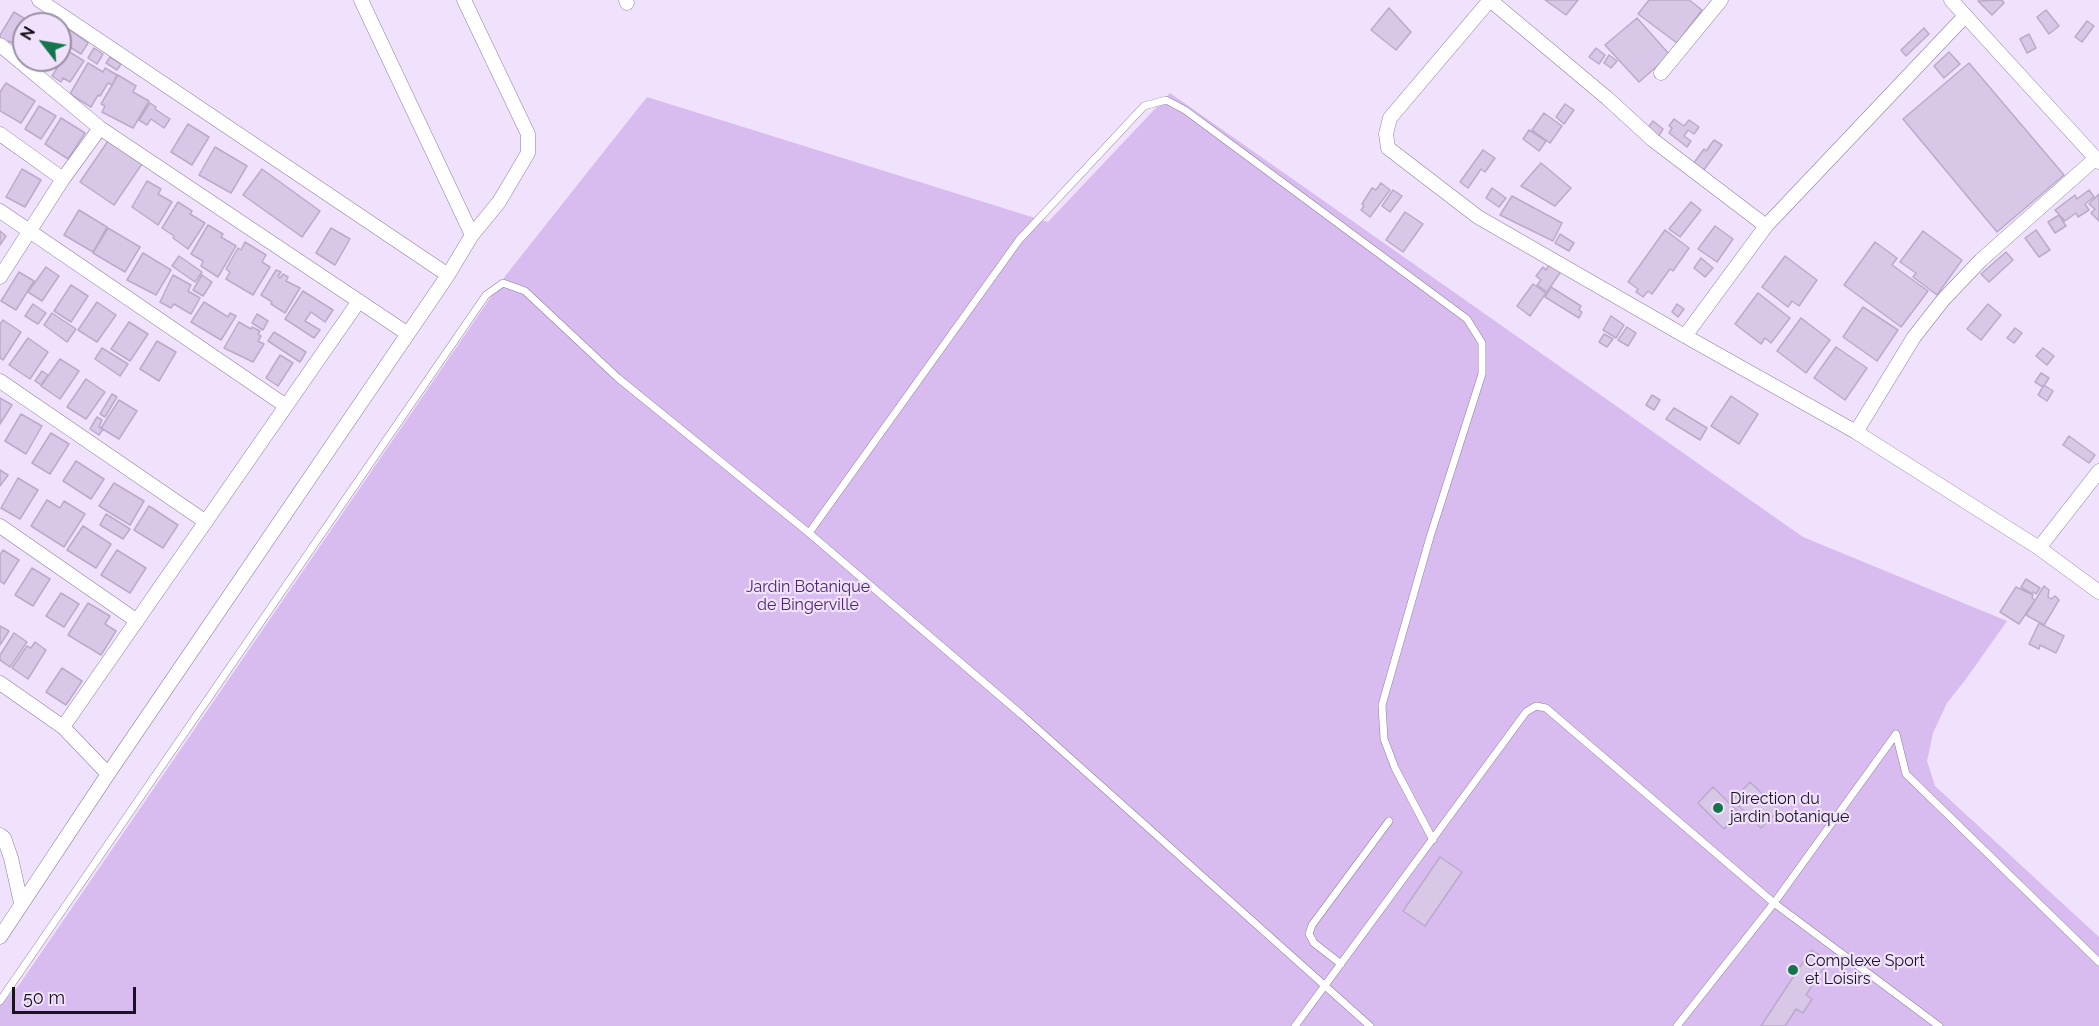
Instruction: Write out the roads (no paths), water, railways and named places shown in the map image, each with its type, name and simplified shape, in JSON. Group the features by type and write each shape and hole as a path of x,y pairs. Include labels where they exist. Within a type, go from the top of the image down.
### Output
{"street":[{"path":"39,0 448,275"},
{"path":"361,0 472,236"},
{"path":"0,937 108,774 448,275 472,236 499,202 528,153 528,134 464,0"},
{"path":"1766,226 1653,140 1607,98 1490,0 1390,118 1386,134 1388,148 1478,216 1856,432 2039,548 2099,592"},
{"path":"1661,73 1721,0"},
{"path":"1856,432 1914,337 1943,300 1981,260 2097,160 1951,0"},
{"path":"1685,336 1766,226 1965,16"},
{"path":"0,45 100,128 408,334"},
{"path":"0,277 63,179 100,128"},
{"path":"0,134 63,179"},
{"path":"0,211 286,406"},
{"path":"63,727 359,301"},
{"path":"0,381 206,522"},
{"path":"2039,548 2099,471"},
{"path":"0,526 136,621"},
{"path":"0,683 63,727 108,774"},
{"path":"0,835 4,838 11,858 21,903"}],"lane":[{"path":"809,533 1019,240 1144,106 1166,100 1185,110 1467,319 1482,343 1482,374 1430,537 1382,705 1384,739 1395,768 1432,840"},
{"path":"0,1001 486,295 503,283 525,291 618,378 809,533 1022,715 1370,1026"},
{"path":"1296,1026 1526,712 1536,706 1546,708 1774,903 1939,1026"},
{"path":"1677,1026 1774,903 1896,734 1906,774 2099,962"},
{"path":"1341,964 1314,943 1309,934 1312,925 1389,821"}],"place":[{"name":"Direction du jardin botanique","path":"1718,808"},
{"name":"Complexe Sport et Loisirs","path":"1793,970"}],"park label":[{"name":"Jardin Botanique de Bingerville","path":"808,596"}]}
